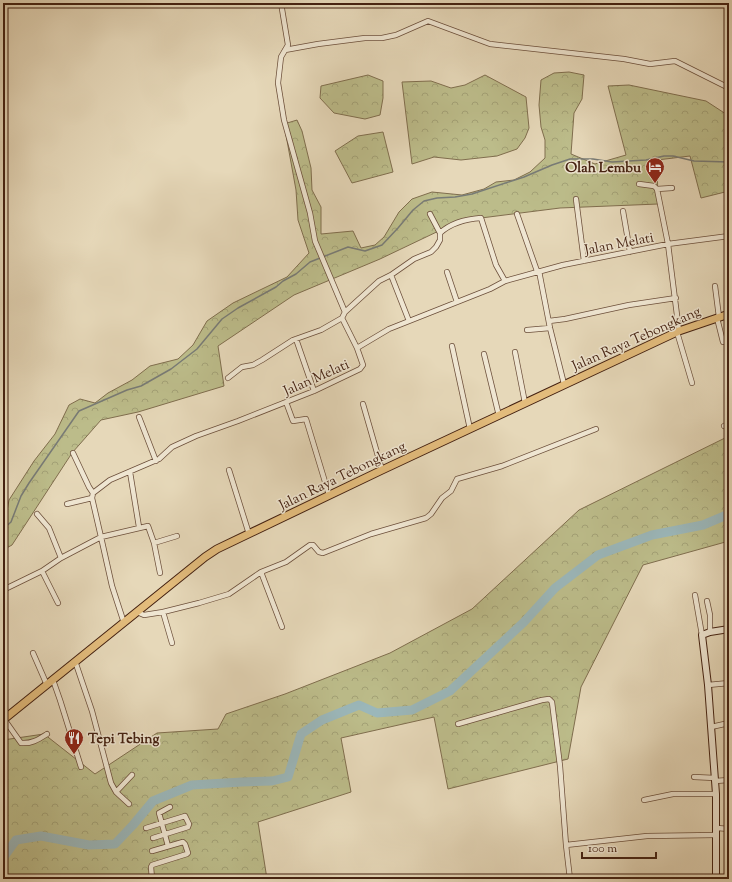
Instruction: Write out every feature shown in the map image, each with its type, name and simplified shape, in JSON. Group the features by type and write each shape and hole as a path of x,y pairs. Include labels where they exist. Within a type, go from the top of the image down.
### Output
{"main road":[{"name":"Jalan Raya Tebongkang","path":"4,720 75,661 212,553 329,495 678,331 729,314"}],"street":[{"path":"281,3 288,45 281,58 278,83 284,120 310,213 315,241 345,312"},
{"path":"285,50 365,38 382,38 396,35 428,21 490,44 650,64 675,61 729,88"},
{"path":"639,184 654,186 657,189 672,188"},
{"path":"657,189 668,244 676,298 678,331 692,384"},
{"path":"576,199 584,261"},
{"path":"623,211 630,252"},
{"path":"228,378 242,367 253,365 296,339 321,330 342,318 345,312 376,283 391,275 414,259 431,252 440,240 440,233 430,214"},
{"path":"517,214 538,271 564,384"},
{"path":"440,233 460,222 472,218 481,218 496,265 505,281"},
{"name":"Jalan Melati","path":"92,495 110,480 156,461 169,449 196,436 314,391 362,367 363,364 357,348 388,329 490,289 505,281 538,271 668,244 729,236"},
{"path":"447,272 457,302"},
{"path":"391,275 409,321"},
{"path":"715,286 718,317 723,342 729,342"},
{"path":"549,321 629,305 676,298"},
{"path":"342,318 357,348"},
{"path":"527,330 550,328"},
{"path":"296,339 314,391"},
{"path":"452,346 470,429"},
{"path":"515,352 525,403"},
{"path":"484,354 499,416"},
{"path":"286,402 293,421 306,419 329,495"},
{"path":"363,404 382,470"},
{"path":"139,417 156,461"},
{"path":"724,426 729,423"},
{"path":"137,612 144,615 163,612 229,594 261,572 286,562 310,545 313,545 319,552 323,553 371,534 421,520 431,514 442,498 449,493 457,479 502,466 596,429"},
{"path":"73,453 92,495 112,586 124,623"},
{"path":"229,470 249,534"},
{"path":"130,472 139,527"},
{"path":"67,504 92,495"},
{"path":"38,514 49,528 61,558"},
{"path":"3,590 42,571 61,558 101,537 139,527 149,527 160,573"},
{"path":"154,543 177,536"},
{"path":"42,571 58,603"},
{"path":"261,572 282,626"},
{"path":"695,595 702,635 712,727 716,794 716,879"},
{"path":"707,601 710,615 710,632"},
{"path":"163,612 172,643"},
{"path":"702,635 729,629"},
{"path":"33,653 50,682 68,723 81,767"},
{"path":"75,661 92,711 109,778 116,792 129,804"},
{"path":"708,685 729,683"},
{"path":"458,724 542,700 550,700 552,702 560,766 570,879"},
{"path":"4,720 21,743 28,744 47,734"},
{"path":"712,727 729,723"},
{"path":"116,792 132,775"},
{"path":"694,777 729,780"},
{"path":"644,800 673,794 716,794"},
{"path":"168,846 166,835 158,813 170,807"},
{"path":"146,828 185,816 189,824 188,827 153,838"},
{"path":"566,845 647,836 716,832 729,829"},
{"path":"152,851 183,842 188,853 152,865 152,879"}],"green space":[{"path":"569,72 584,75 582,99 574,113 571,154 595,164 626,155 608,86 629,85 706,101 729,116 729,191 701,198 690,156 657,160 658,204 560,208 481,218 445,228 380,259 294,295 218,346 224,386 138,412 101,420 72,453 12,545 3,550 3,518 6,517 9,500 34,461 55,434 69,405 80,399 95,403 108,393 132,380 150,366 178,359 193,345 207,321 233,303 287,277 309,253 298,220 296,190 284,124 297,120 302,131 311,168 312,190 321,207 321,234 353,231 361,248 375,245 384,237 399,212 412,199 432,192 462,195 484,189 496,182 514,180 530,172 545,158 545,140 541,127 539,105 541,80 554,73"},
{"path":"368,75 383,81 383,98 380,115 365,119 334,113 320,98 321,86"},
{"path":"485,75 526,97 529,128 525,138 517,149 497,156 461,160 434,157 412,164 402,82 431,81 451,88 465,85"},
{"path":"383,132 393,172 352,183 335,151 358,136"},
{"path":"729,436 729,541 643,565 581,687 568,759 448,789 434,717 341,738 351,792 258,822 267,879 3,879 3,740 44,734 95,774 157,733 218,729 226,714 285,694 390,653 472,609 579,510"}],"waterway":[{"path":"3,529 11,522 21,496 29,483 79,411 127,390 141,386 171,369 197,349 222,319 238,308 276,287 283,281 296,274 310,262 348,247 365,251 382,245 413,210 424,201 472,194 524,177 570,159 593,159 612,162 646,160 664,156 673,156 694,161 729,162"},
{"path":"3,858 16,840 41,836 89,845 115,844 153,801 192,785 272,781 288,777 301,734 322,720 359,705 377,713 412,710 450,691 524,622 555,588 598,555 652,535 703,525 729,514"}],"place":[{"name":"Olah Lembu","path":"655,184"},
{"name":"Tepi Tebing","path":"74,755"}]}
